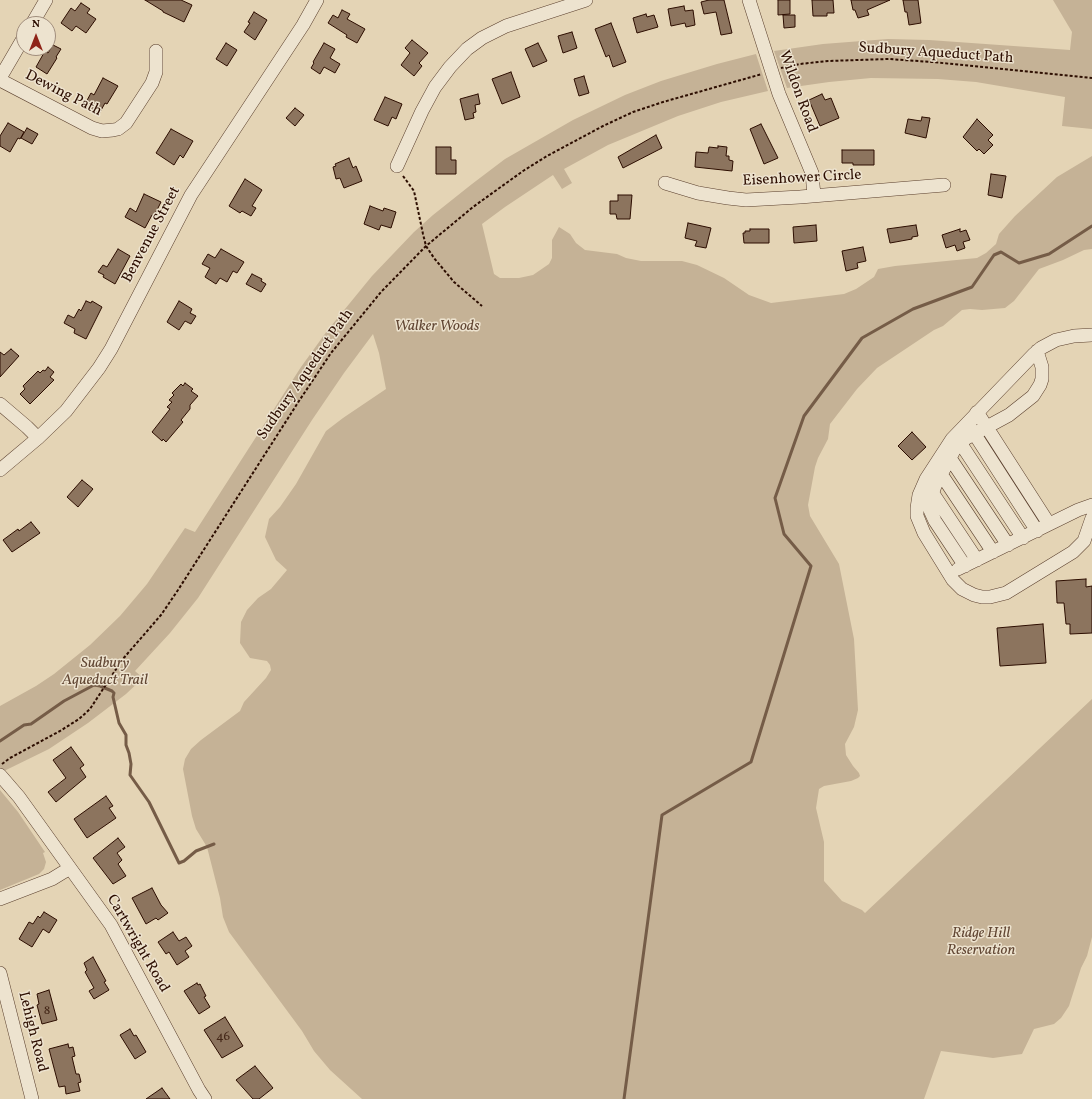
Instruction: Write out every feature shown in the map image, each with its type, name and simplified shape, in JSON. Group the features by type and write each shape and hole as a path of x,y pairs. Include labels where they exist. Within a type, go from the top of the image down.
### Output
{"street":[{"path":"37,16 46,0"},
{"name":"Benvenue Street","path":"0,470 38,438 66,411 99,368 111,349 191,195 303,25 317,0"},
{"path":"397,166 434,86 467,49 490,33 506,26 586,0"},
{"name":"Wildon Road","path":"749,0 783,105 812,174 814,196"},
{"path":"0,79 16,51"},
{"name":"Dewing Path","path":"0,79 92,128 102,131 113,130 118,129 126,123 152,83 156,72 156,51"},
{"name":"Eisenhower Circle","path":"664,183 698,193 728,198 762,199 944,185"},
{"path":"964,566 932,515 929,504 932,492 942,474 947,454 957,433 1037,351 1062,338 1079,335 1092,335"},
{"path":"971,429 986,427 1016,410 1028,401 1037,391 1040,385 1042,367 1037,351"},
{"path":"0,404 38,438"},
{"path":"977,412 1049,524"},
{"path":"977,412 971,429 947,454 924,484 919,495 917,508 917,516 924,533 957,585 974,595 990,597 1006,593 1077,549 1084,541 1092,518"},
{"path":"971,429 1037,531"},
{"path":"959,441 1023,538"},
{"path":"947,454 1008,545"},
{"path":"942,474 993,552"},
{"path":"932,492 977,560"},
{"path":"949,573 1078,510 1092,505"},
{"name":"Cartwright Road","path":"0,775 19,797 111,925 198,1090 205,1099"},
{"path":"0,899 52,878 70,868"},
{"name":"Lehigh Road","path":"0,973 32,1099"}],"path":[{"name":"Sudbury Aqueduct Path","path":"0,766 10,758 79,719 90,709 122,660 161,615 178,590 298,401 331,353 380,292 426,246 473,207 523,171 547,156 603,126 633,112 771,71 813,62 889,59 939,62 1092,78"},
{"path":"397,166 414,191 426,246 443,271 463,291 482,306"}],"green space":[{"path":"1053,0 1092,0 1092,129 1062,126 1065,97 976,82 938,79 871,78 787,88 774,51 823,44 888,39 929,40 1070,50 1072,32"},
{"path":"756,54 768,91 721,102 678,116 608,145 564,169 572,183 562,189 553,175 482,224 494,274 500,278 519,278 533,275 549,264 552,258 552,240 559,227 570,234 576,243 585,250 617,254 626,258 641,261 682,261 697,265 724,278 749,295 771,303 844,294 856,289 874,277 878,269 977,258 986,253 996,244 999,234 1015,216 1057,177 1092,156 1092,249 1084,250 1039,269 1014,301 1005,308 962,310 943,326 934,330 877,368 857,389 830,424 828,439 815,467 808,505 810,516 839,564 854,639 858,710 854,727 845,744 846,755 860,776 851,781 824,786 819,789 816,808 824,842 824,881 842,901 862,910 865,913 1092,699 1092,937 1087,956 1081,968 1069,1006 1061,1018 1054,1024 1034,1029 1022,1054 993,1058 941,1051 924,1099 362,1099 330,1070 314,1051 302,1031 229,932 223,917 220,898 207,847 196,829 192,816 183,769 185,759 191,749 240,711 244,702 266,678 271,670 267,661 250,658 240,643 241,622 247,610 258,598 271,589 287,570 276,560 265,537 269,519 280,507 296,484 326,431 386,389 379,353 373,334 312,420 198,598 170,633 135,671 143,678 126,694 88,723 49,749 4,771 0,768 0,706 54,674 90,645 120,616 147,584 185,528 195,532 301,367 327,331 372,276 414,232 433,215 505,159 573,120 625,95 661,81"},
{"path":"0,790 18,812 45,852 43,853 46,862 44,869 39,874 0,890"}],"building":[{"path":"145,0 181,0 192,5 184,22 163,12"},
{"path":"709,0 724,0 732,33 721,35 716,12 704,14 701,2"},
{"path":"778,0 790,0 790,14 778,15"},
{"path":"812,0 833,0 834,13 827,13 827,16 813,16"},
{"path":"851,0 890,0 867,10 869,15 858,18 855,10 853,10"},
{"path":"903,0 918,0 921,23 909,25"},
{"path":"81,3 90,9 87,13 96,19 86,33 76,26 72,31 61,23 71,8 75,11"},
{"path":"684,6 685,11 693,10 695,25 686,27 685,23 671,26 668,9"},
{"path":"342,10 350,14 347,19 365,29 357,43 346,37 347,35 328,23 333,15 338,18"},
{"path":"254,12 267,20 255,40 244,32 250,23 248,22"},
{"path":"646,14 647,17 654,15 658,27 637,33 633,18"},
{"path":"783,15 795,15 795,27 784,28"},
{"path":"611,23 626,62 613,67 609,55 606,57 595,29"},
{"path":"572,32 577,48 563,53 558,36"},
{"path":"412,40 428,53 419,63 422,66 414,76 401,65 410,53 405,48"},
{"path":"226,43 237,50 227,66 216,59"},
{"path":"324,43 335,49 330,58 340,64 335,73 324,67 320,74 311,68"},
{"path":"538,43 547,61 533,67 525,49"},
{"path":"56,46 61,49 47,74 36,67 42,56 56,56"},
{"path":"511,72 520,97 502,104 492,79"},
{"path":"584,76 589,93 579,96 574,79"},
{"path":"103,78 118,86 107,104 105,103 99,114 85,104 91,93 94,95"},
{"path":"478,94 480,104 475,105 476,112 473,113 474,118 465,120 460,99"},
{"path":"822,94 825,100 831,98 839,118 820,126 809,100"},
{"path":"385,97 402,104 396,119 392,117 388,126 374,120"},
{"path":"295,108 304,115 295,126 286,118"},
{"path":"922,117 930,118 926,138 905,133 908,119 921,121"},
{"path":"977,119 993,135 988,140 993,145 984,154 979,149 977,151 963,137"},
{"path":"8,123 24,132 20,139 18,138 10,152 0,146 0,136"},
{"path":"761,124 778,158 764,164 750,129"},
{"path":"27,128 38,134 32,144 21,138"},
{"path":"171,129 193,141 183,158 180,155 174,165 156,153"},
{"path":"656,135 662,148 623,168 618,157"},
{"path":"718,146 727,147 726,156 729,156 729,160 733,161 732,171 695,167 696,152 708,153 709,147 718,148"},
{"path":"436,147 451,147 451,160 456,160 456,174 436,174"},
{"path":"842,150 874,150 874,165 853,165 853,163 842,163"},
{"path":"349,158 353,168 356,166 362,181 344,188 340,178 336,179 333,167 336,166 335,164"},
{"path":"991,174 1006,176 1002,198 988,195"},
{"path":"245,179 262,190 252,206 256,208 251,216 242,211 240,213 229,206"},
{"path":"144,194 161,202 154,216 152,215 145,228 125,217 130,208 136,212"},
{"path":"618,195 632,195 630,219 617,219 616,214 610,214 610,201 618,201"},
{"path":"370,206 383,211 384,208 396,212 391,228 381,225 379,230 364,224"},
{"path":"688,223 711,228 706,248 695,246 697,241 685,238"},
{"path":"816,225 817,241 794,243 793,227"},
{"path":"916,225 918,236 912,237 912,239 890,243 887,229"},
{"path":"750,229 769,229 769,243 744,243 743,233 745,233 745,231 750,231"},
{"path":"960,229 960,232 966,230 970,240 963,242 965,248 957,251 955,245 946,248 942,235"},
{"path":"863,247 866,261 857,263 858,268 846,271 842,251"},
{"path":"118,249 130,256 115,284 103,277 104,275 98,272 103,265 107,267"},
{"path":"221,249 244,262 237,273 233,271 227,282 220,278 216,284 205,277 210,268 202,264 208,254 215,258"},
{"path":"252,274 262,279 261,281 266,284 261,292 246,284"},
{"path":"86,301 91,303 92,301 102,307 86,339 74,333 75,329 64,323 68,315 74,318 79,309 81,311"},
{"path":"179,301 192,309 190,313 196,316 191,324 185,321 179,330 167,322"},
{"path":"11,349 19,356 0,377 0,352 4,355"},
{"path":"48,367 54,372 50,377 54,380 30,404 20,394 25,389 23,386 38,371 40,373 43,370 45,371"},
{"path":"185,383 193,389 191,391 198,396 190,405 190,409 181,420 183,422 166,442 163,439 162,441 152,432 170,409 167,407 172,402 169,400 174,395 172,393 181,384 183,386"},
{"path":"912,432 926,447 912,460 898,446"},
{"path":"82,480 93,489 78,507 67,497"},
{"path":"31,522 40,533 12,552 3,540"},
{"path":"1086,579 1086,587 1092,586 1092,633 1070,634 1070,624 1066,624 1064,603 1057,603 1056,581"},
{"path":"1043,624 1046,663 1000,666 997,628"},
{"path":"71,747 84,765 80,768 86,777 56,802 48,792 66,778 53,760"},
{"path":"106,796 113,806 109,808 116,818 87,838 74,819"},
{"path":"118,838 125,847 117,853 122,860 118,864 126,876 113,884 93,858"},
{"path":"152,888 161,905 168,913 158,920 156,918 146,924 132,898"},
{"path":"44,912 57,920 49,933 43,929 32,947 19,939 29,922 33,924 38,916 40,918"},
{"path":"173,932 179,941 186,937 192,946 185,951 189,957 177,965 169,952 166,954 158,942"},
{"path":"93,957 106,981 104,982 109,990 94,999 89,991 94,988 85,972 87,970 84,963"},
{"path":"197,983 198,985 200,984 206,996 204,997 210,1007 199,1014 184,991"},
{"path":"49,990 57,1020 42,1024 37,1005 39,1004 37,994"},
{"path":"225,1017 243,1046 222,1058 204,1030"},
{"path":"130,1029 134,1036 136,1035 146,1052 135,1059 120,1035"},
{"path":"68,1044 69,1048 73,1047 75,1056 72,1057 76,1074 79,1074 81,1082 78,1083 80,1091 66,1094 65,1086 59,1087 49,1049"},
{"path":"255,1066 273,1088 259,1099 253,1099 236,1080"},
{"path":"162,1088 170,1099 146,1099"}],"waterway":[{"path":"624,1099 662,815 751,762 811,566 784,534 775,498 804,416 862,338 913,309 972,287 994,255 1001,252 1019,263 1049,254 1092,226"},
{"path":"0,741 24,725 31,724 64,701 94,685 112,691 114,693 113,697 119,723 126,735 126,745 131,764 130,775 149,802 179,863 184,861 196,851 214,844"}],"park label":[{"name":"Walker Woods","path":"437,327"},
{"name":"Sudbury Aqueduct Trail","path":"105,672"},
{"name":"Ridge Hill Reservation","path":"981,942"}]}
